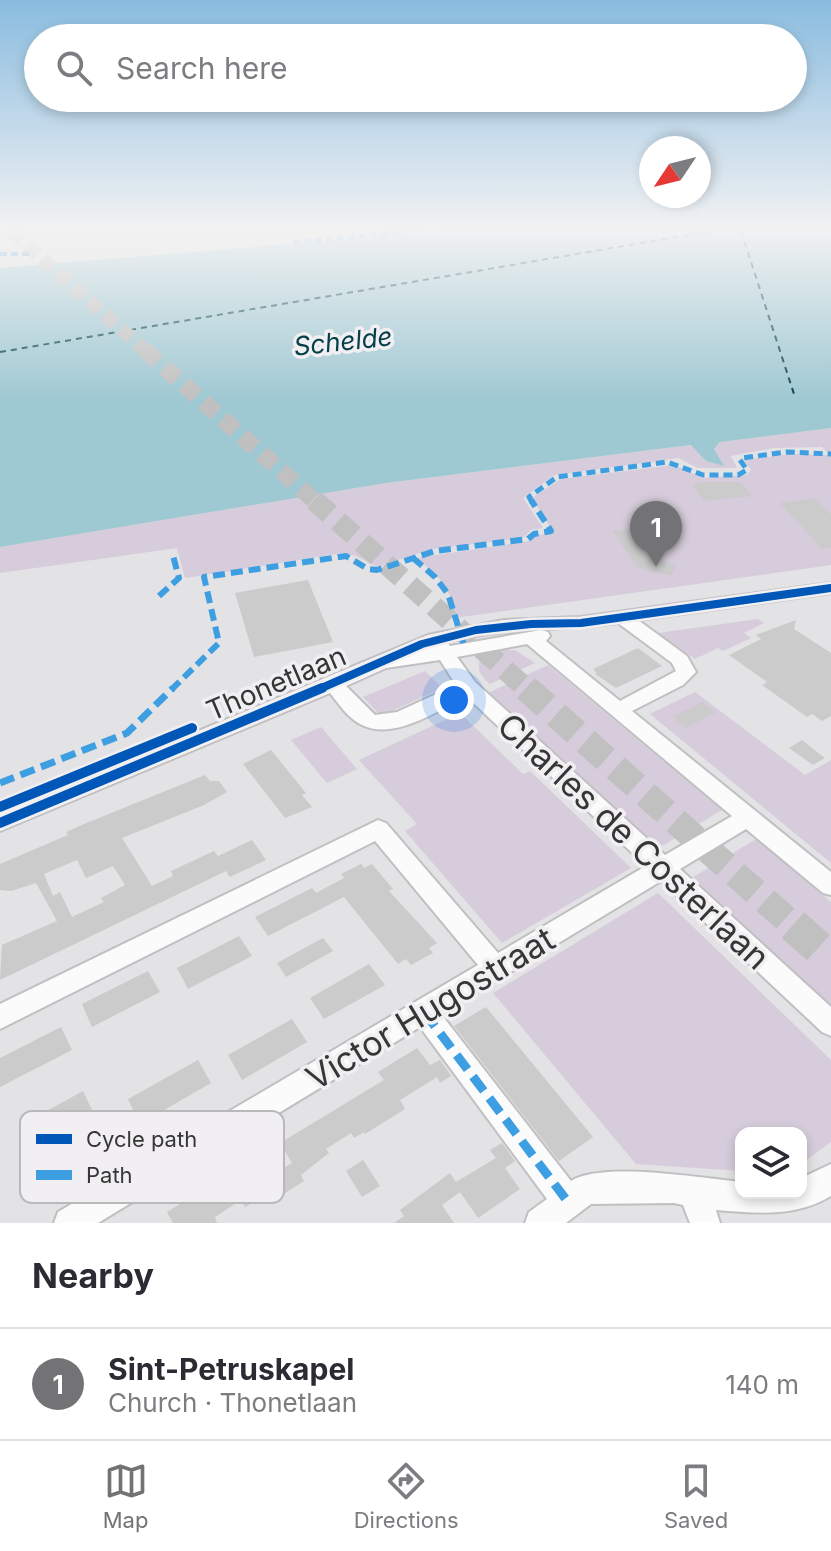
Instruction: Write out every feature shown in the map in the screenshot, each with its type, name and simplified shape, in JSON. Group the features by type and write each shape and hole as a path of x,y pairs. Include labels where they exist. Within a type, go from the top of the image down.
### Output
{"street":[{"name":"Thonetlaan","path":"0,823 332,683 439,646 528,631 556,633 581,623 831,588"},
{"path":"617,710 676,681 686,672 680,660 623,618"},
{"path":"528,631 617,710 831,886"},
{"name":"Charles de Costerlaan","path":"439,646 468,687 831,1024"},
{"path":"332,683 366,719 378,724 399,719 468,687"},
{"name":"Victor Hugostraat","path":"257,1111 748,817"},
{"path":"0,1017 378,829 496,969"},
{"path":"424,1012 568,1202"},
{"path":"540,1223 586,1189 674,1188 694,1193 769,1199 809,1192 831,1179"},
{"path":"694,1193 705,1223"},
{"name":"Victor Hugostraat","path":"69,1223 103,1203"}],"shaded area":[{"path":"831,428 831,565 454,618 451,598 443,584 417,558 529,541 537,535 554,533 532,498 561,479 674,465 703,478 747,475 751,470 744,460 790,454 830,455 822,447 774,448 731,456 737,468 698,468 678,458 554,475 523,498 543,528 531,530 523,538 432,549 377,567 343,553 185,578 177,548 0,573 0,547 386,483 692,445 706,461 723,465 714,449 720,442"},
{"path":"758,619 764,623 744,633 751,638 695,659 658,633"},
{"path":"500,650 515,650 535,663 490,684 480,673 480,659"},
{"path":"548,665 722,810 657,849 488,693"},
{"path":"425,671 442,688 381,716 363,697"},
{"path":"695,692 805,775 831,760 831,863 650,714"},
{"path":"460,713 523,774 530,771 631,868 502,943 405,831 417,824 359,760"},
{"path":"321,727 357,769 327,783 291,740"},
{"path":"756,839 831,902 831,1007 690,879"},
{"path":"658,893 831,1060 831,1142 807,1160 807,1127 735,1127 735,1171 636,1164 493,993"}],"water":[{"name":"Schelde","path":"0,288 831,288 831,428 720,442 714,449 724,466 706,461 691,445 386,483 0,547"}],"building":[{"path":"741,482 752,496 704,501 692,484"},
{"path":"815,498 831,514 831,547 822,549 780,503"},
{"path":"636,528 658,560 676,565 671,576 637,567 613,531"},
{"path":"308,580 333,642 254,657 235,593"},
{"path":"796,620 794,629 831,653 831,716 822,721 812,714 807,717 762,685 767,682 729,655 761,639 756,635"},
{"path":"638,648 662,666 616,688 595,674 593,669"},
{"path":"702,702 716,712 686,728 673,717"},
{"path":"802,740 825,758 813,765 789,748"},
{"path":"271,750 306,793 302,795 312,807 285,818 243,764"},
{"path":"205,775 210,781 219,781 227,792 204,805 122,838 152,886 173,876 171,871 214,851 218,856 252,840 266,860 230,877 226,871 0,980 2,945 57,921 36,883 11,891 0,890 0,864 68,835 66,832","holes":["77,860 86,878 113,866 125,885 101,898 104,902 72,917 60,892 53,896 44,874"]},
{"path":"361,864 364,868 372,864 393,889 389,891 437,943 429,948 433,953 411,965 406,959 398,964 344,897 268,936 255,917 312,888 316,893 344,878 341,874"},
{"path":"239,936 252,956 188,989 177,968"},
{"path":"323,938 333,951 286,977 277,963"},
{"path":"369,964 385,985 324,1019 310,998"},
{"path":"148,971 160,992 92,1027 82,1004"},
{"path":"486,1007 593,1137 559,1161 454,1026"},
{"path":"292,1019 307,1042 242,1080 228,1055"},
{"path":"61,1027 72,1050 0,1087 0,1058"},
{"path":"417,1048 430,1065 440,1060 451,1076 440,1083 437,1077 400,1100 405,1109 365,1134 354,1138 351,1133 326,1149 329,1153 301,1175 304,1181 284,1194 284,1168 292,1163 284,1150 284,1141 384,1080 378,1072"},
{"path":"198,1060 211,1083 163,1111 134,1111 128,1099"},
{"path":"83,1091 92,1111 47,1111"},
{"path":"502,1143 515,1161 505,1168 520,1189 478,1218 460,1192 442,1205 454,1223 394,1223 404,1216 400,1210 450,1173 456,1182 496,1158 490,1150"},
{"path":"363,1160 380,1186 362,1197 346,1171"},
{"path":"182,1203 236,1203 215,1217 217,1223 173,1223 167,1212"}],"ferry route":[{"path":"0,352 376,288"},
{"path":"760,288 794,394"}],"tunnel":[{"path":"75,288 147,352"},
{"path":"145,350 316,502"},
{"path":"314,500 528,690"},
{"path":"526,688 795,927"},
{"path":"793,925 831,959"}],"marked path":[{"path":"0,783 127,733 219,643 204,577 346,556 368,569 377,570 435,551 528,539 534,534 551,531 529,497 557,477 667,462 703,475 738,475 747,470 740,460 742,458 787,452 831,454"},
{"path":"159,596 179,578 172,552"},
{"path":"413,558 435,577 448,594 465,648"},
{"path":"424,1012 568,1202"}],"cycle path":[{"path":"0,823 378,665 398,653 448,636 504,626 581,623 831,588"},
{"path":"0,807 192,728"}],"place":[{"name":"Sint-Petruskapel","path":"656,567"}]}
